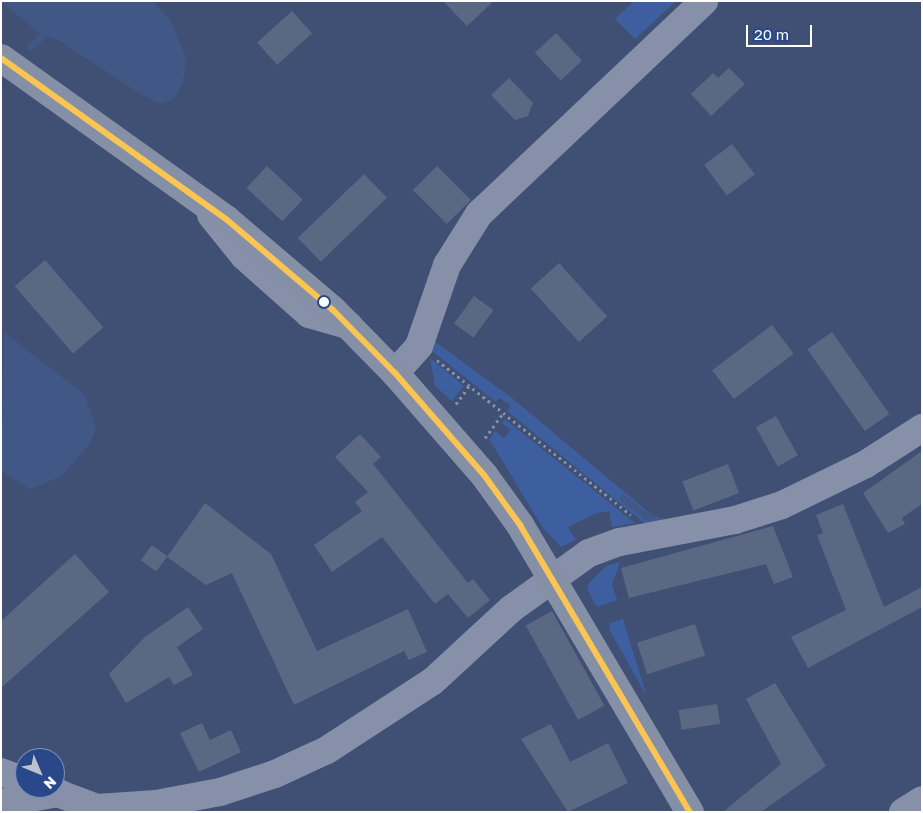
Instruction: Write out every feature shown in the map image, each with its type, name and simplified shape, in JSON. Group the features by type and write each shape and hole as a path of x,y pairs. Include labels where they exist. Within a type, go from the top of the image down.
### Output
{"main road":[{"path":"1,58 194,195 348,325 396,373 484,475 553,575 690,812"}],"street":[{"path":"396,373 419,346 447,265 479,214 704,1"},
{"path":"65,795 97,808 156,804 220,792 275,774 327,750 433,681 553,575 600,548 735,520 782,505 866,464 922,428"},
{"path":"1,772 15,778"},
{"path":"1,803 21,798"},
{"path":"903,812 922,800"}],"path":[{"path":"419,346 644,525 646,537"},
{"path":"456,404 469,386"}],"shaded area":[{"path":"1,1 153,1 171,21 186,58 183,83 174,99 162,104 142,95 58,40 40,34"},
{"path":"634,1 676,1 635,39 615,19"},
{"path":"4,332 84,394 96,428 90,443 61,477 30,489 1,471"},
{"path":"434,341 512,398 664,525 649,527 507,411 511,406 500,398 496,402 431,350"},
{"path":"430,358 464,386 452,401 435,386"},
{"path":"505,419 635,523 612,527 609,511 597,513 568,527 576,540 561,547 543,528 489,439 495,431 504,438 511,430 502,423"},
{"path":"620,562 612,585 617,600 597,607 587,589 589,583 606,566"},
{"path":"623,619 647,697 609,629 610,623"}],"building":[{"path":"443,1 494,1 467,26"},
{"path":"292,11 312,33 277,65 257,42"},
{"path":"556,33 582,61 561,81 535,53"},
{"path":"729,68 745,84 711,116 691,94 713,73 718,78"},
{"path":"509,78 533,103 528,116 515,120 491,95"},
{"path":"732,144 755,174 727,195 704,165"},
{"path":"267,166 303,199 282,221 247,188"},
{"path":"437,166 471,200 447,224 413,190"},
{"path":"364,174 387,198 321,262 298,238"},
{"path":"45,260 103,327 73,353 15,286"},
{"path":"559,263 607,317 579,342 531,288"},
{"path":"474,296 493,310 473,338 454,324"},
{"path":"772,325 794,354 734,399 712,370"},
{"path":"832,332 889,414 865,431 807,349"},
{"path":"776,416 798,455 778,467 756,427"},
{"path":"360,434 381,457 373,464 468,583 473,579 490,600 468,618 448,594 435,604 382,537 332,572 314,545 362,511 355,502 368,492 335,457"},
{"path":"922,451 922,504 902,518 905,524 888,533 863,493"},
{"path":"728,464 739,493 693,511 682,482"},
{"path":"205,503 271,554 317,651 408,609 427,652 409,660 404,651 294,705 232,573 206,585 167,557"},
{"path":"843,504 884,607 922,587 922,607 808,668 791,637 846,610 817,535 823,533 816,515"},
{"path":"773,526 793,577 774,584 766,564 629,598 621,568"},
{"path":"152,545 167,556 156,572 141,560"},
{"path":"75,554 109,592 1,688 1,621"},
{"path":"188,607 203,629 177,647 193,675 174,685 169,677 126,703 109,674 145,637"},
{"path":"552,611 604,705 578,720 526,626"},
{"path":"695,624 705,655 647,674 637,643"},
{"path":"775,683 826,766 761,812 723,812 781,764 746,699"},
{"path":"717,704 720,724 682,730 678,710"},
{"path":"202,723 210,740 231,730 241,752 199,772 180,733"},
{"path":"551,724 570,762 608,743 628,783 568,812 521,739"}],"waterway":[{"path":"30,47 47,31"},
{"path":"623,498 646,516 665,522"}],"transit line":[{"path":"1,58 226,219 333,310 395,373 484,475 520,525 690,812"}]}
